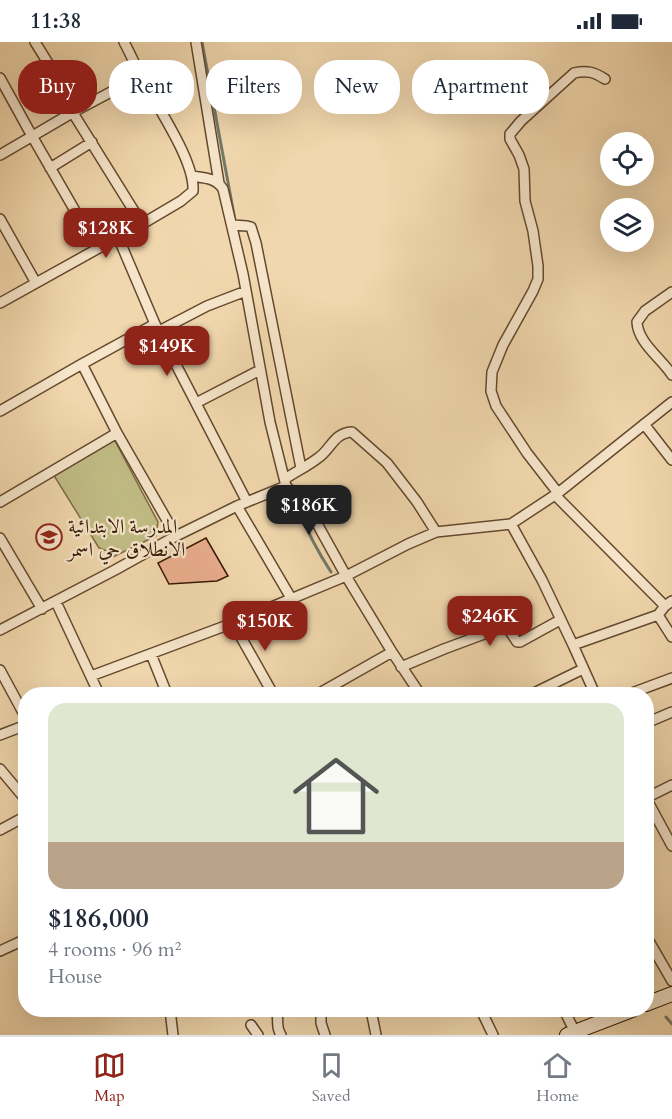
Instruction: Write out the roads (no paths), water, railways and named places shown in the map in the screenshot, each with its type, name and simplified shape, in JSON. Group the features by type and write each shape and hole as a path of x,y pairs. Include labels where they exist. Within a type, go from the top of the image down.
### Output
{"street":[{"path":"34,42 45,60"},
{"path":"124,42 133,60"},
{"path":"195,42 219,183 223,189 232,225 270,422 286,483 309,509 346,576 415,687"},
{"path":"573,645 658,615 668,604 556,494 496,406 491,391 492,372 503,345 538,279 533,231 525,201 524,169 510,139 510,134 521,121 574,73 584,70 594,72 605,79"},
{"path":"0,78 97,249"},
{"path":"0,155 71,114"},
{"path":"76,114 142,224"},
{"path":"0,303 142,224 193,191 192,176 163,114"},
{"path":"50,168 92,142"},
{"path":"192,176 212,179 219,183"},
{"path":"0,219 36,282"},
{"path":"232,225 251,227 256,243 301,468"},
{"path":"118,237 157,328 248,502"},
{"path":"1,407 157,328 246,291"},
{"path":"672,292 645,311 637,321 637,329 643,339 672,375"},
{"path":"82,364 117,433 176,536"},
{"path":"196,403 260,370"},
{"path":"91,676 233,623 346,576 436,532 511,524 556,494 672,402"},
{"path":"644,424 672,460"},
{"path":"0,630 176,536 286,483 301,468 321,456 339,436 347,432 352,432 387,463 417,502 436,532"},
{"path":"0,502 117,433"},
{"path":"237,506 291,598"},
{"path":"511,524 542,580 592,687"},
{"path":"0,538 42,609"},
{"path":"56,602 95,687"},
{"path":"658,615 672,637"},
{"path":"401,667 503,627 507,627 517,642 520,642 560,620"},
{"path":"233,623 269,687"},
{"path":"330,687 392,652"},
{"path":"151,654 164,687"},
{"path":"546,687 583,669"},
{"path":"0,670 18,703"},
{"path":"648,687 672,678"},
{"path":"654,720 672,712"},
{"path":"0,735 18,728"},
{"path":"0,769 18,790"},
{"path":"654,794 672,785"},
{"path":"654,813 672,846"},
{"path":"0,831 18,821"},
{"path":"0,951 18,943"},
{"path":"654,950 672,981"},
{"path":"171,1017 173,1035"},
{"path":"279,1017 277,1028 281,1035"},
{"path":"321,1017 325,1035"},
{"path":"372,1017 376,1035"},
{"path":"484,1017 493,1035"},
{"path":"566,1017 571,1034 607,1017"},
{"path":"251,1025 258,1035"}],"waterway":[{"path":"202,42 235,220"},
{"path":"294,499 320,555 331,572"},
{"path":"666,1017 672,1024"}],"place":[{"name":"المدرسة الابتدائية الانطلاق حي اسمر","path":"49,537"}]}
